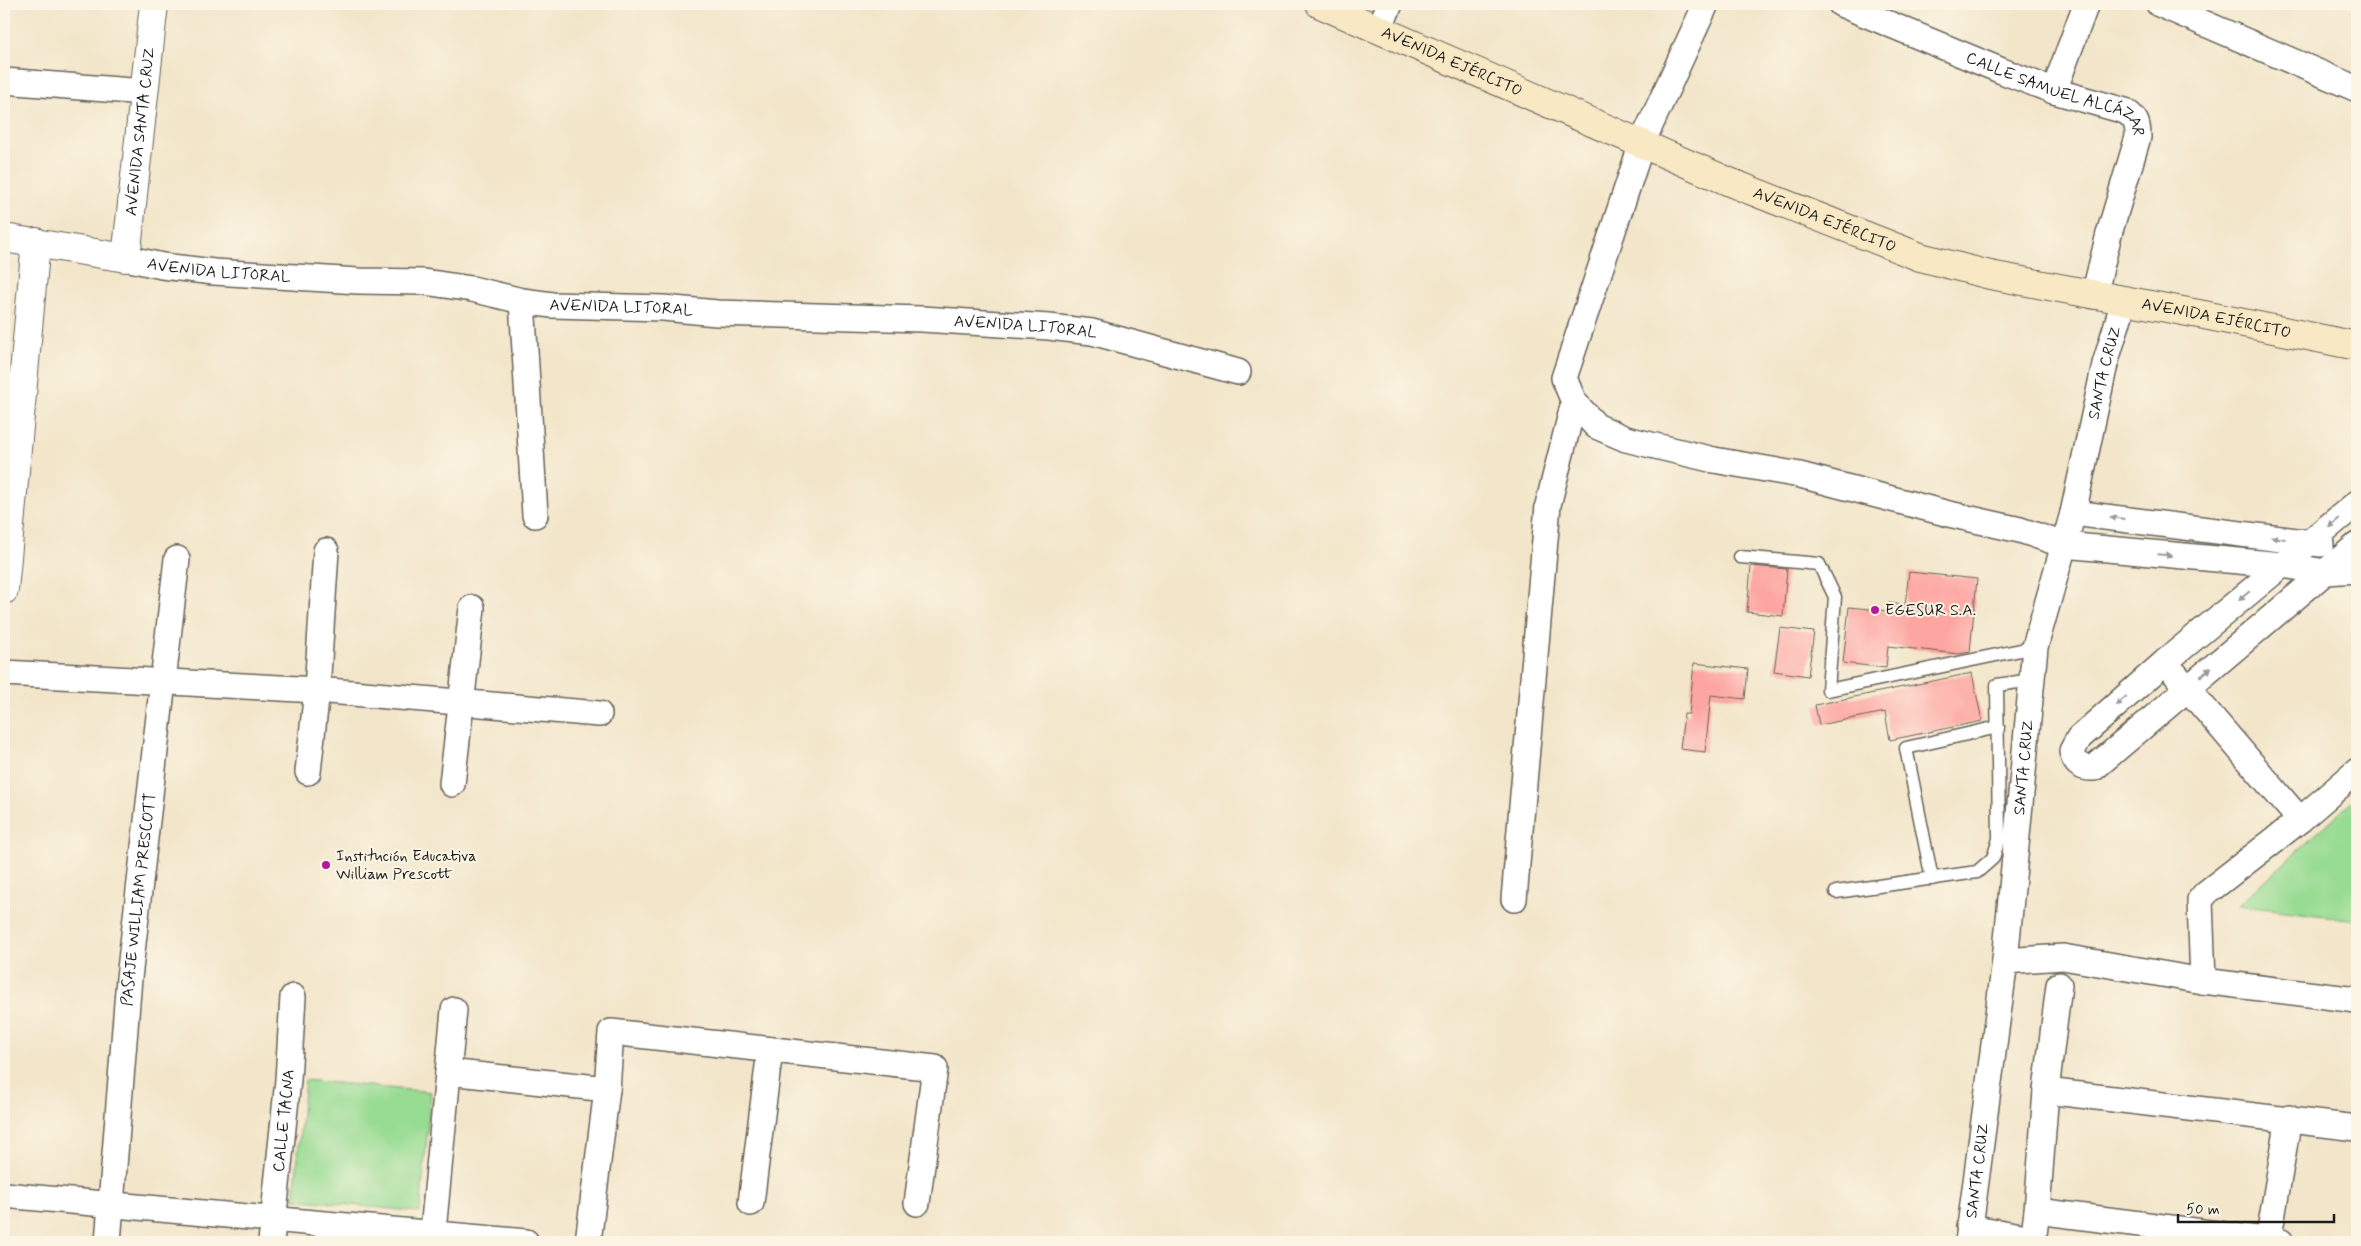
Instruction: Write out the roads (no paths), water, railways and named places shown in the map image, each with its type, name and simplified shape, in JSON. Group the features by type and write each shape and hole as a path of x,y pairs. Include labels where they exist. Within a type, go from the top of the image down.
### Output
{"main road":[{"name":"AVENIDA EJÉRCITO","path":"1320,4 1847,230 1920,257 1990,275 2357,346"}],"street":[{"name":"AVENIDA SANTA CRUZ","path":"126,258 154,4"},
{"path":"1379,29 1390,4"},
{"path":"1706,4 1642,143 1564,378 1574,402 1596,426 1626,439 1714,460 1800,475 1949,514 2020,530 2064,545 2282,565 2326,572"},
{"name":"CALLE SAMUEL ALCÁZAR","path":"1841,4 2002,71 2054,91 2125,111 2134,117 2138,126 2138,137 2109,234 2094,296"},
{"path":"2054,91 2086,4"},
{"path":"2159,4 2357,88"},
{"path":"4,81 144,92"},
{"name":"AVENIDA LITORAL","path":"4,238 36,242 162,266 214,272 358,281 424,282 472,289 522,301 552,305 663,308 717,314 866,317 1049,327 1092,332 1238,372"},
{"path":"4,590 6,536 36,242"},
{"path":"522,301 535,515"},
{"name":"SANTA CRUZ","path":"1968,1235 2005,961 2035,647 2073,513 2105,364 2124,301"},
{"path":"1514,899 1548,505 1574,402"},
{"path":"2356,555 2326,572 2094,768 2082,767 2076,763 2072,751 2078,738 2165,662 2357,503"},
{"path":"2073,513 2311,542 2356,555"},
{"path":"308,772 317,690 326,551"},
{"name":"PASAJE WILLIAM PRESCOTT","path":"108,1242 128,978 177,559"},
{"path":"452,784 472,608"},
{"path":"2165,662 2300,820"},
{"path":"4,673 317,690 599,714"},
{"path":"2203,981 2200,900 2206,893 2300,820 2357,771"},
{"path":"2005,961 2063,957 2203,981 2357,1000"},
{"path":"1968,1235 2033,1240 2046,1091 2059,985"},
{"name":"CALLE TACNA","path":"273,1231 293,997"},
{"path":"433,1238 454,1010"},
{"path":"588,1242 607,1088 611,1032 935,1068 917,1202"},
{"path":"751,1203 770,1050"},
{"path":"448,1072 607,1088"},
{"path":"2046,1091 2288,1118 2357,1128"},
{"path":"2037,1211 2161,1235 2272,1242 2288,1118"},
{"path":"4,1195 112,1206 273,1231 526,1242"}],"lane":[{"path":"1740,557 1819,564 1835,597 1828,690 2035,647"},
{"path":"1836,892 1977,872 1993,858 1999,839 1997,685 2032,680"},
{"path":"1932,879 1906,748 1998,727"}],"place":[{"name":"EGESUR S.A.","path":"1875,610"},
{"name":"Institución Educativa William Prescott","path":"326,865"}]}
